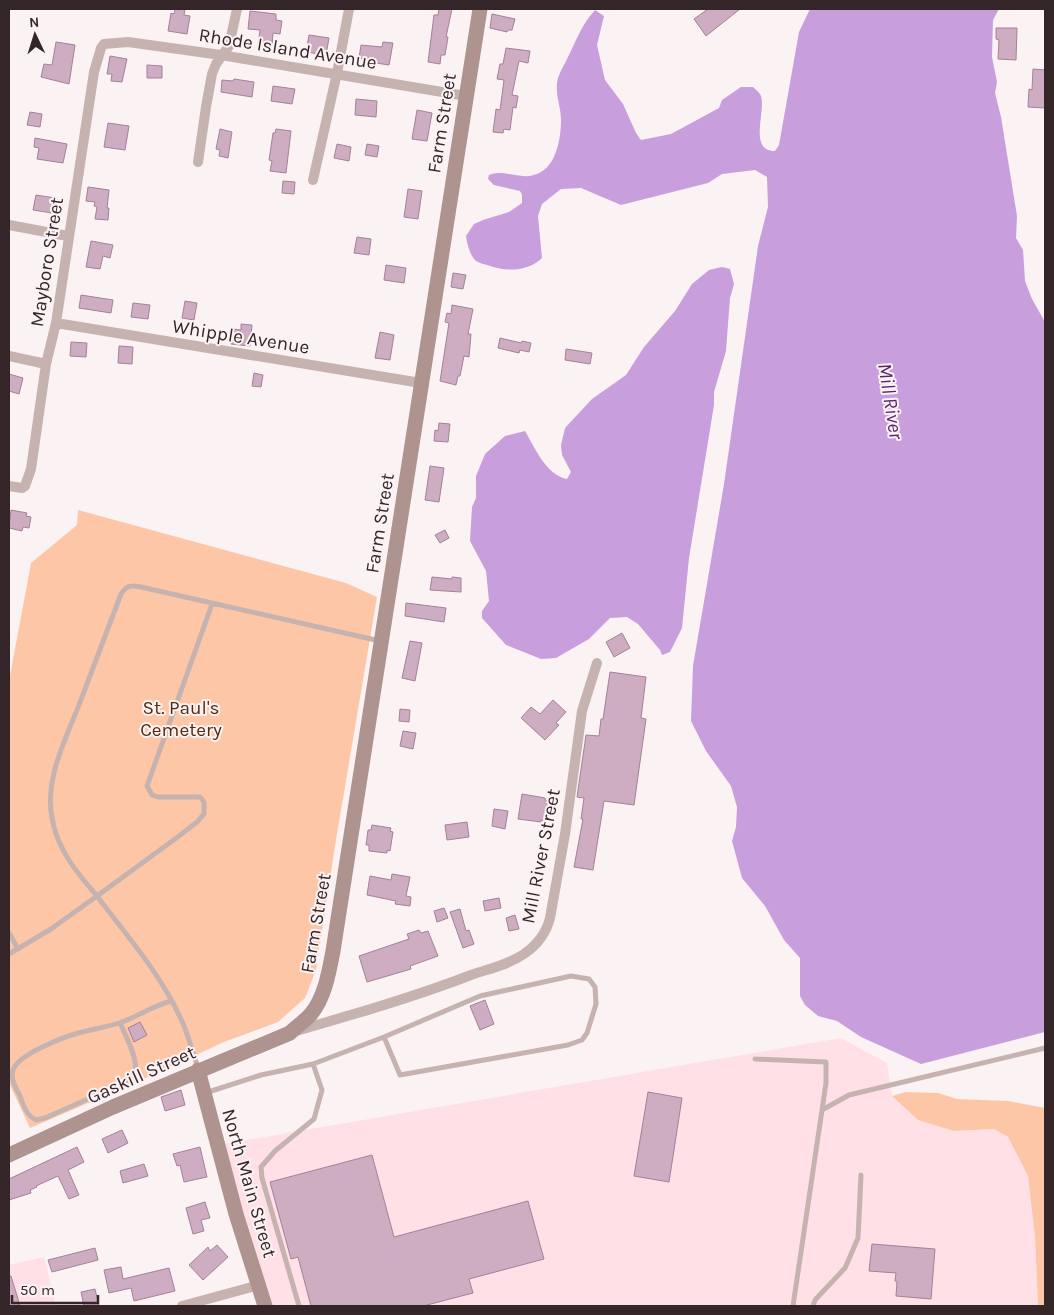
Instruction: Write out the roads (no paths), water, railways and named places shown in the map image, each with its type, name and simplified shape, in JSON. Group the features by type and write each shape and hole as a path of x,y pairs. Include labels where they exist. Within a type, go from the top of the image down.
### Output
{"street":[{"path":"198,162 212,74 221,54 228,46 237,9"},
{"path":"313,180 337,73 348,9"},
{"name":"Farm Street","path":"290,1032 311,1014 317,1004 329,971 480,9"},
{"name":"Rhode Island Avenue","path":"104,44 128,42 221,54 466,96"},
{"name":"Mayboro Street","path":"9,486 24,487 31,469 46,364 56,323 94,72 104,44"},
{"path":"9,225 68,236"},
{"name":"Whipple Avenue","path":"56,323 421,384"},
{"path":"9,356 46,364"},
{"name":"Mill River Street","path":"290,1032 422,994 506,963 524,953 547,931 565,834 582,711 597,663"},
{"name":"Gaskill Street","path":"9,1155 113,1107 290,1032"},
{"name":"North Main Street","path":"198,1070 236,1214 265,1306"},
{"path":"182,1306 259,1285"}],"lane":[{"path":"198,1070 181,1018 172,1001 152,970 63,852 51,816 50,795 52,778 121,594 126,587 136,586 380,641"},
{"path":"9,954 51,929 97,896 179,836 204,814 204,802 200,797 158,797 152,795 147,786 212,604"},
{"path":"9,933 18,949"},
{"path":"204,1093 260,1075 314,1064 384,1037 480,996 571,976 588,979 595,986 596,1004 587,1033 582,1040 568,1045 400,1075 384,1037"},
{"path":"120,1023 130,1044 135,1062 136,1071 133,1076 124,1083 45,1118 36,1120 31,1118 13,1080 13,1070 19,1061 40,1049 80,1033 120,1023 160,1004 172,1001"},
{"path":"822,1110 849,1095 1045,1048"},
{"path":"755,1059 826,1062 826,1083 793,1306"},
{"path":"299,1306 262,1178 261,1167 275,1151 314,1119 322,1090 314,1064"},
{"path":"813,1306 815,1300 845,1268 858,1238 862,1175"}],"water":[{"name":"Mill River","path":"810,9 999,9 993,20 992,57 997,82 995,93 1001,117 1017,216 1016,238 1023,250 1025,281 1032,299 1045,322 1045,1032 921,1064 861,1037 837,1021 818,1016 805,1005 800,996 800,958 784,940 765,906 742,878 732,841 736,827 737,807 731,786 706,751 691,721 693,666 724,484 758,246 768,207 767,177 755,170 722,174 708,183 621,205 581,188 561,189 542,204 538,216 542,258 536,263 523,268 501,269 477,262 470,253 466,236 474,224 509,212 522,203 520,191 494,185 488,179 489,175 502,173 521,176 534,175 541,172 551,162 559,142 561,127 557,88 558,78 583,27 595,10 604,16 597,45 605,80 623,104 641,140 671,134 719,108 722,100 741,87 753,87 761,96 760,138 762,145 767,149 775,151 779,145 799,32"},
{"path":"722,267 730,269 734,284 730,298 726,351 714,392 714,405 689,558 682,628 670,652 662,655 638,624 627,617 610,618 589,639 556,658 541,659 506,645 482,618 482,611 489,601 486,571 470,541 472,507 476,498 476,476 485,454 505,436 525,431 547,467 567,479 571,472 562,455 561,445 565,428 592,399 626,375 644,347 675,311 692,284 709,270"}],"park label":[{"name":"St. Paul's Cemetery","path":"181,718"}]}
